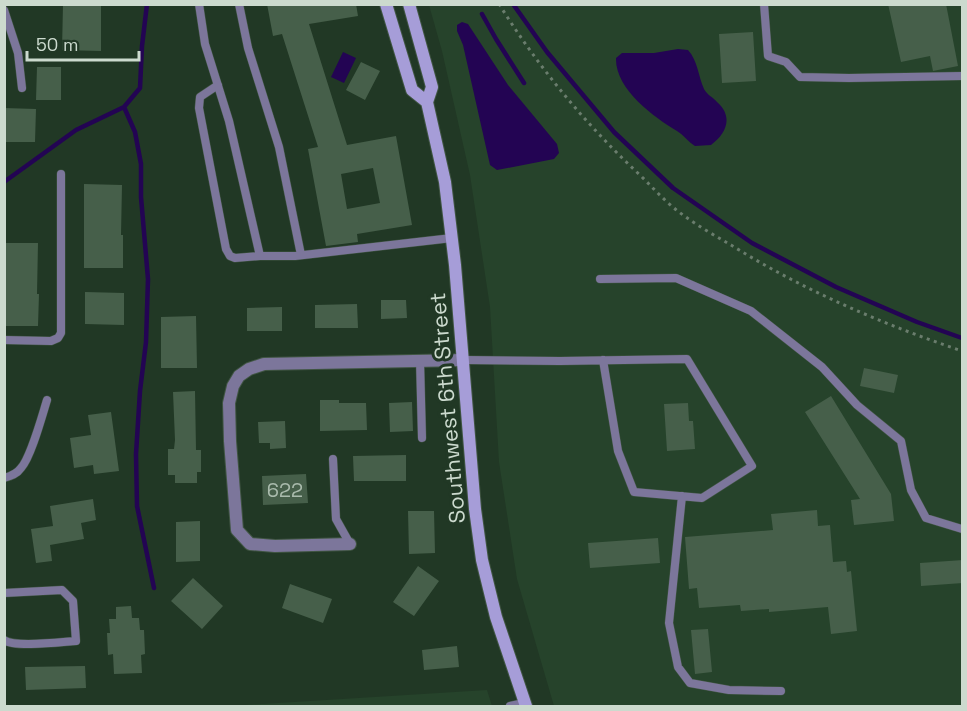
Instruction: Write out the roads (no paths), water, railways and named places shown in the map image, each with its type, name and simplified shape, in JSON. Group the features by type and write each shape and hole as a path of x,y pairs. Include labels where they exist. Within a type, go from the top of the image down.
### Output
{"street":[{"name":"Southwest 6th Street","path":"386,4 412,90 427,102"},
{"name":"Southwest 6th Street","path":"409,4 432,87 427,102 445,182 464,360 474,509 482,560 496,617 525,705"},
{"path":"350,544 275,546 250,544 237,530 229,403 233,386 239,376 249,369 264,364 464,360"}],"lane":[{"path":"199,4 205,44 229,121 260,256"},
{"path":"239,4 248,48 279,147 301,255"},
{"path":"764,4 768,56 786,62 800,76 849,78 963,76"},
{"path":"4,10 18,54 22,88"},
{"path":"218,86 201,97 199,108 226,249 230,256 235,258 301,255 452,238"},
{"path":"4,340 51,341 58,338 61,333 61,174"},
{"path":"600,279 676,278 751,311 822,367 856,405 901,441 910,490 926,518 963,529"},
{"path":"464,360 687,359 752,466 702,498 634,492 618,451 603,360"},
{"path":"420,360 422,438"},
{"path":"4,478 13,475 27,458 47,400"},
{"path":"333,459 336,519 350,544"},
{"path":"682,496 669,623 678,667 690,683 729,690 781,691"},
{"path":"4,593 62,590 73,601 76,641 20,644 7,643 4,640"},
{"path":"510,706 525,705"}],"waterway":[{"path":"4,182 76,130 124,107 140,88 147,4"},
{"path":"513,4 547,52 614,132 673,188 752,243 836,287 917,322 962,338"},
{"path":"482,14 524,83"},
{"path":"124,107 135,132 141,164 141,197 148,279 146,342 136,454 137,506 154,588"}]}
